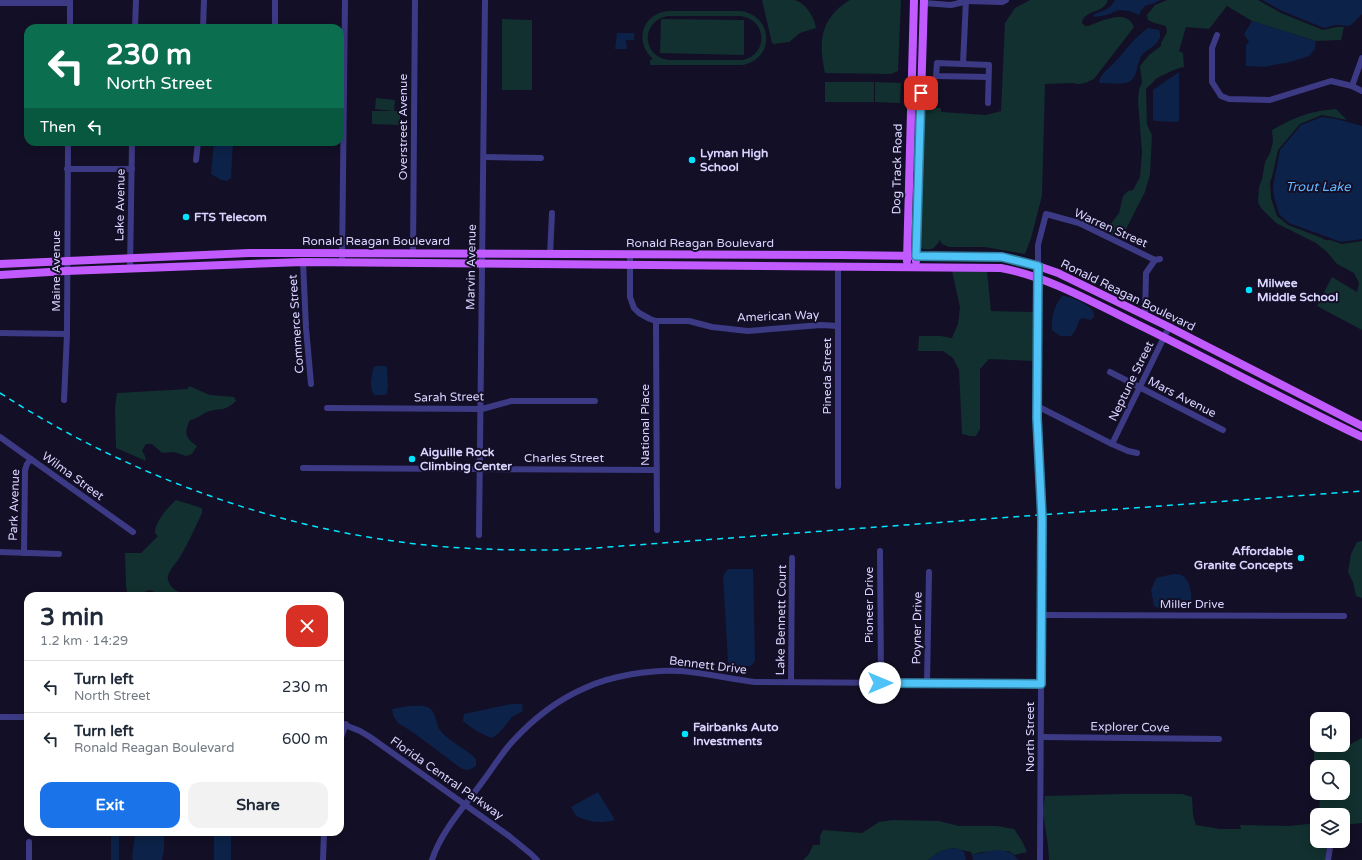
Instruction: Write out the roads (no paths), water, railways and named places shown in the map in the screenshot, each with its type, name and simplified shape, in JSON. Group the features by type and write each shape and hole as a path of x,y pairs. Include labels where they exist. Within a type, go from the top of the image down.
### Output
{"main road":[{"name":"Dog Track Road","path":"912,256 911,110 914,2"},
{"name":"Dog Track Road","path":"911,267 918,185 924,2"},
{"name":"Ronald Reagan Boulevard","path":"0,264 249,254 342,253 1002,257 1038,266 1058,273 1169,327 1362,426"},
{"path":"791,255 791,266"},
{"name":"Ronald Reagan Boulevard","path":"0,275 303,262 1001,268 1056,284 1164,337 1283,399 1362,437"}],"street":[{"path":"135,24 136,0"},
{"path":"203,24 204,0"},
{"path":"275,0 275,24"},
{"path":"344,84 345,0"},
{"name":"Overstreet Avenue","path":"413,254 415,0"},
{"name":"Marvin Avenue","path":"479,535 482,409 485,0"},
{"path":"924,2 951,4 964,0 1002,2 1006,0"},
{"path":"963,64 964,0"},
{"path":"0,3 70,2 70,24"},
{"path":"914,2 920,11 919,53 921,68"},
{"path":"1217,35 1212,48 1212,82 1221,96 1229,99 1270,100 1331,81 1352,86 1362,91"},
{"path":"912,55 916,66 915,102 920,111"},
{"path":"1352,86 1362,58"},
{"path":"988,77 936,76 937,63 989,65 988,103"},
{"path":"911,110 915,112 916,116 915,161 918,185"},
{"name":"Maine Avenue","path":"64,400 67,334 66,262 68,146"},
{"name":"Lake Avenue","path":"130,269 132,146"},
{"path":"196,160 198,146"},
{"path":"342,263 343,146"},
{"path":"484,157 541,158"},
{"path":"67,169 132,169"},
{"path":"550,254 552,213"},
{"name":"Warren Street","path":"1038,278 1038,245 1046,214 1079,223 1158,259 1146,273 1145,315"},
{"name":"American Way","path":"630,255 630,297 634,308 639,313 650,319 656,321 689,320 712,328 748,331 821,325 838,326"},
{"name":"Commerce Street","path":"303,262 306,328 311,384"},
{"name":"Pineda Street","path":"838,267 838,486"},
{"name":"North Street","path":"1038,278 1037,406 1042,518 1040,860"},
{"name":"National Place","path":"656,321 657,530"},
{"name":"Neptune Street","path":"1112,444 1169,327"},
{"path":"0,333 67,334"},
{"name":"Mars Avenue","path":"1110,372 1223,430"},
{"name":"Sarah Street","path":"327,408 482,409 511,401 595,401"},
{"path":"1037,406 1112,444 1137,453"},
{"name":"Wilma Street","path":"0,437 133,532"},
{"name":"Park Avenue","path":"24,553 25,470 31,459"},
{"name":"Charles Street","path":"303,468 656,470"},
{"name":"Pioneer Drive","path":"880,551 880,683"},
{"path":"0,552 59,554"},
{"name":"Lake Bennett Court","path":"791,682 792,558"},
{"name":"Poyner Drive","path":"927,683 929,572"},
{"name":"Miller Drive","path":"1041,615 1344,616"},
{"name":"Bennett Drive","path":"432,860 442,837 511,743 530,724 546,711 585,688 624,676 662,671 679,671 706,673 737,680 755,682 1041,684"},
{"path":"0,717 24,717"},
{"name":"Florida Central Parkway","path":"344,724 370,737 509,836 537,860"},
{"name":"Explorer Cove","path":"1041,737 1219,739"},
{"path":"323,860 324,836"},
{"path":"29,842 29,860"},
{"path":"1328,860 1330,848"}],"water":[{"path":"1115,0 1160,0 1144,7 1139,15 1129,11 1119,10 1107,15 1095,17 1093,15 1106,10"},
{"path":"1262,0 1362,0 1362,14 1350,26 1335,25 1324,28 1282,11"},
{"path":"1252,21 1316,41 1315,49 1309,56 1290,62 1264,67 1246,66 1246,45 1249,42 1244,34"},
{"path":"1148,28 1159,30 1160,38 1156,44 1143,54 1139,61 1136,73 1132,79 1129,82 1114,84 1100,83 1100,78 1104,73"},
{"path":"617,33 634,33 634,40 626,40 627,49 615,49"},
{"path":"1179,72 1179,120 1177,122 1155,121 1153,119 1153,90"},
{"name":"Trout Lake","path":"1322,117 1362,126 1362,239 1341,242 1289,223 1279,214 1274,197 1273,186 1280,150 1301,125"},
{"path":"214,146 233,146 231,178 227,181 221,180 211,174"},
{"path":"1062,296 1070,297 1083,303 1092,310 1094,314 1094,317 1090,320 1083,318 1080,319 1071,336 1060,336 1052,330 1054,312"},
{"path":"385,366 387,368 388,386 387,394 384,395 374,395 372,392 372,374 374,367"},
{"path":"728,569 753,569 755,661 751,666 732,666 728,662 723,576"},
{"path":"1173,574 1182,575 1186,578 1190,586 1190,608 1167,609 1154,606 1151,590 1156,578"},
{"path":"511,704 522,704 523,711 512,717 499,733 492,738 477,731 463,721 464,714"},
{"path":"409,706 423,706 433,711 440,730 444,735 476,759 476,766 469,770 462,769 414,733 398,723 393,715 392,709"},
{"path":"598,792 615,820 595,822 576,816 571,807"},
{"path":"111,836 119,836 119,860 111,860"},
{"path":"135,836 164,836 162,860 133,860"},
{"path":"214,836 231,836 231,860 214,860"},
{"path":"952,848 959,849 964,852 966,860 928,860 939,852"},
{"path":"996,850 1011,853 1018,860 973,860 972,855"}],"railway":[{"path":"0,393 51,424 104,452 158,476 214,497 271,515 329,530 388,540 447,547 514,550 582,549 1362,491"}],"place":[{"name":"Lyman High School","path":"692,160"},
{"name":"FTS Telecom","path":"186,217"},
{"name":"Milwee Middle School","path":"1249,290"},
{"name":"Aiguille Rock Climbing Center","path":"412,459"},
{"name":"Affordable Granite Concepts","path":"1301,558"},
{"name":"Fairbanks Auto Investments","path":"685,734"}]}
